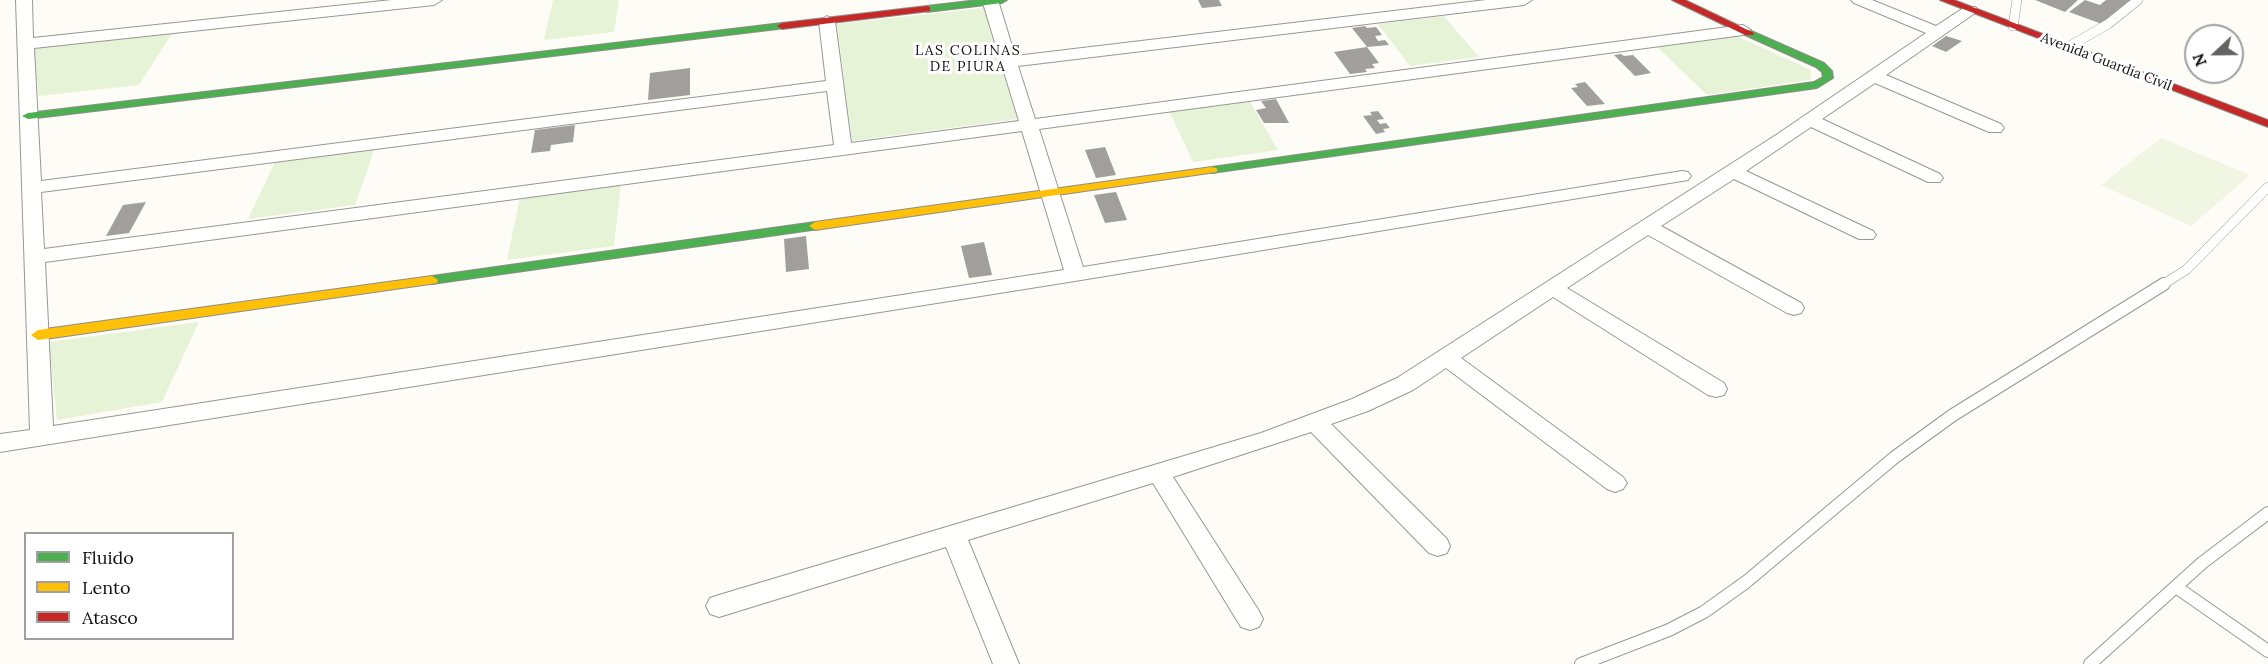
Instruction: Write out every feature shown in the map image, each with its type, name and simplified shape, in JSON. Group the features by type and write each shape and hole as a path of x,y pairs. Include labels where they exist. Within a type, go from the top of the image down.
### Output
{"main road":[{"path":"28,109 936,0"},
{"path":"28,109 826,21 994,0"},
{"path":"38,335 1050,194 1817,85 1826,81 1827,71 1820,65 1677,0"},
{"name":"Avenida Guardia Civil","path":"1945,0 2268,124"}],"street":[{"path":"24,0 42,436"},
{"path":"26,44 434,0"},
{"path":"994,0 1009,62 1075,275"},
{"path":"1009,62 1524,0"},
{"path":"1859,0 1936,32"},
{"path":"719,606 1316,423 1405,384 1876,77 1936,32 1970,10"},
{"path":"826,21 843,148"},
{"path":"34,257 1743,30"},
{"path":"1876,77 1995,128"},
{"path":"32,188 835,85"},
{"path":"1810,120 1934,178"},
{"path":"1732,171 1866,235"},
{"path":"0,443 1075,275 1682,176"},
{"path":"1647,226 1794,308"},
{"path":"1553,288 1716,389"},
{"path":"1446,357 1615,483"},
{"path":"1316,423 1438,546"},
{"path":"1158,472 1250,619"},
{"path":"954,534 1006,664"}],"lane":[{"path":"2013,26 2017,0"},
{"path":"2068,47 2108,24 2138,0"},
{"path":"1581,664 1668,630 1704,612 1746,582 1895,458 1953,415 2186,270 2268,187"},
{"path":"2090,664 2202,563 2268,513"},
{"path":"2176,587 2268,651"}],"green space":[{"path":"553,0 619,0 614,32 544,40"},
{"path":"984,8 1017,119 852,141 837,24"},
{"path":"1444,16 1479,57 1410,66 1378,24"},
{"path":"174,31 139,85 39,96 33,46"},
{"path":"1734,35 1811,70 1810,80 1707,95 1655,45"},
{"path":"1249,100 1278,150 1193,162 1169,111"},
{"path":"2161,138 2250,175 2191,226 2101,185"},
{"path":"375,148 355,205 248,219 276,160"},
{"path":"621,184 614,246 507,260 520,197"},
{"path":"199,322 162,402 57,420 49,342"}],"building":[{"path":"1198,0 1219,0 1222,6 1202,8"},
{"path":"2035,0 2078,0 2065,12"},
{"path":"2085,0 2100,5 2106,0 2132,0 2102,24 2069,12"},
{"path":"1365,26 1367,28 1376,27 1382,35 1375,36 1378,41 1385,40 1389,45 1367,47 1352,28"},
{"path":"1946,36 1962,41 1946,52 1932,46"},
{"path":"1367,47 1379,63 1372,64 1375,68 1365,69 1367,72 1350,74 1334,52"},
{"path":"1614,55 1633,55 1651,73 1635,76"},
{"path":"690,68 690,95 648,100 650,73"},
{"path":"1585,82 1605,104 1587,106 1571,88 1578,87 1575,84"},
{"path":"1276,99 1289,123 1264,123 1256,110 1266,108 1261,101"},
{"path":"1378,111 1384,119 1377,120 1380,124 1386,123 1390,128 1383,129 1385,132 1376,134 1363,116 1372,115 1370,112"},
{"path":"575,125 573,142 551,145 550,151 531,153 535,130"},
{"path":"1105,147 1116,175 1096,178 1085,150"},
{"path":"1116,192 1127,220 1105,223 1094,195"},
{"path":"146,202 129,233 106,236 123,205"},
{"path":"806,236 809,269 786,272 784,239"},
{"path":"984,242 992,275 969,278 961,246"}],"traffic: fast":[{"path":"927,9 1002,0"},
{"path":"28,116 782,26"},
{"path":"1212,170 1817,85 1828,78 1827,71 1820,65 1749,33"},
{"path":"432,280 815,226"}],"traffic: slow":[{"path":"815,226 1212,170"},
{"path":"38,335 432,280"}],"traffic: jam":[{"path":"1677,0 1749,33"},
{"path":"1945,0 2268,124"},
{"path":"782,26 927,9"}],"district":[{"name":"LAS COLINAS DE PIURA","path":"968,60"}]}
